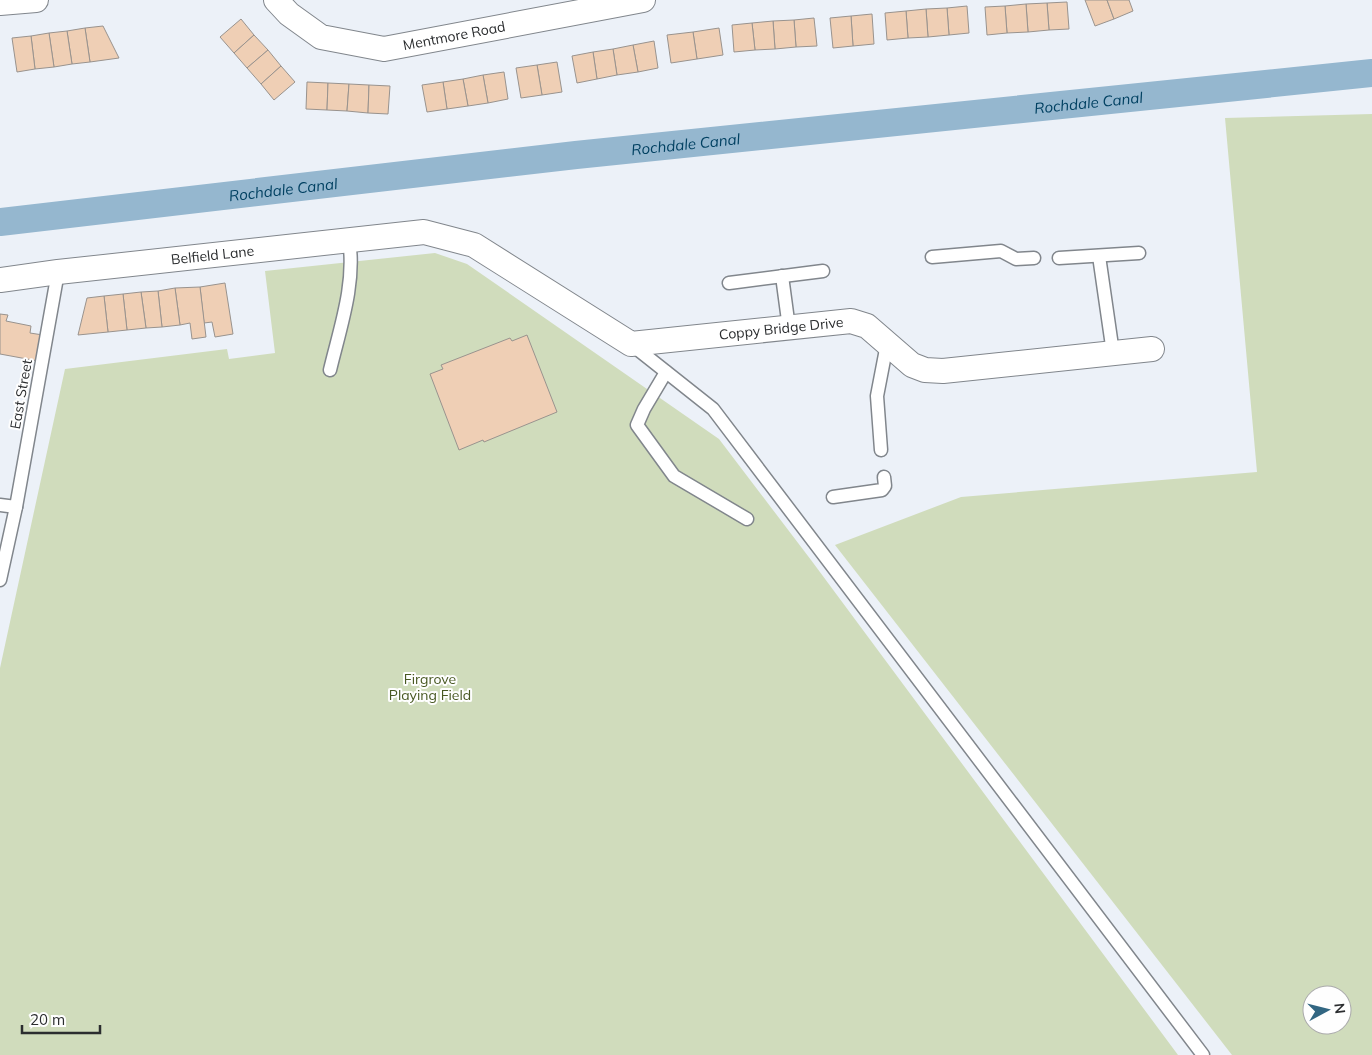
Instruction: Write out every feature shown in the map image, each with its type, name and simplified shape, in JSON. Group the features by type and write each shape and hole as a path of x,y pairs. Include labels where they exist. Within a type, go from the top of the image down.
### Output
{"street":[{"path":"0,3 36,0"},
{"name":"Mentmore Road","path":"276,0 289,14 321,36 384,49 643,0"},
{"name":"Belfield Lane","path":"0,280 424,232 474,245 631,344"},
{"name":"Coppy Bridge Drive","path":"631,344 851,320 868,326 912,365 925,370 943,371 1152,349"}],"lane":[{"path":"330,370 347,300 352,256 349,240"},
{"path":"932,257 1001,251 1016,259 1034,258"},
{"path":"1059,258 1138,253"},
{"path":"1099,256 1113,353"},
{"path":"729,283 824,271"},
{"name":"East Street","path":"0,580 16,507 58,272"},
{"path":"782,276 789,328"},
{"path":"631,344 713,409 1203,1055"},
{"path":"880,450 877,396 887,344"},
{"path":"666,372 644,409 637,425 674,476 747,519"},
{"path":"833,497 882,490 885,486 884,477"},
{"path":"0,505 16,507"}],"green space":[{"path":"1372,114 1372,1055 1232,1055 835,545 961,497 1257,472 1225,118"},
{"name":"Firgrove Playing Field","path":"435,253 467,264 719,439 1178,1055 0,1055 0,668 65,369 227,349 229,359 275,353 265,271"}],"building":[{"path":"1085,0 1107,0 1114,19 1095,26"},
{"path":"1107,0 1129,0 1133,11 1114,19"},
{"path":"1067,2 1069,29 1049,30 1047,3"},
{"path":"1047,3 1049,30 1028,32 1026,4"},
{"path":"1026,4 1028,32 1007,33 1005,6"},
{"path":"967,6 969,33 949,35 947,8"},
{"path":"1005,6 1007,33 987,35 985,7"},
{"path":"947,8 949,35 928,37 926,9"},
{"path":"926,9 928,37 908,38 906,11"},
{"path":"906,11 908,38 887,40 885,13"},
{"path":"872,14 874,44 853,46 851,16"},
{"path":"851,16 853,46 833,48 830,18"},
{"path":"814,18 817,46 796,47 794,20"},
{"path":"241,19 254,35 234,53 220,37"},
{"path":"794,20 796,47 775,49 773,21"},
{"path":"773,21 775,49 755,50 752,23"},
{"path":"752,23 755,50 734,52 732,25"},
{"path":"103,26 119,58 90,62 85,28"},
{"path":"85,28 90,62 72,64 67,31"},
{"path":"719,28 723,55 697,59 693,32"},
{"path":"67,31 72,64 54,67 49,33"},
{"path":"693,32 697,59 671,63 667,35"},
{"path":"49,33 54,67 35,69 31,36"},
{"path":"254,35 268,50 247,68 234,53"},
{"path":"31,36 35,69 17,72 12,38"},
{"path":"654,41 658,68 638,72 633,45"},
{"path":"633,45 638,72 617,75 613,49"},
{"path":"613,49 617,75 597,79 593,52"},
{"path":"268,50 281,66 261,84 247,68"},
{"path":"593,52 597,79 577,83 572,56"},
{"path":"557,62 562,92 542,95 537,65"},
{"path":"537,65 542,95 521,98 516,68"},
{"path":"281,66 295,82 274,100 261,84"},
{"path":"504,72 508,99 488,103 483,75"},
{"path":"483,75 488,103 468,106 463,79"},
{"path":"463,79 468,106 447,109 443,82"},
{"path":"307,82 328,83 327,110 306,109"},
{"path":"443,82 447,109 427,112 422,85"},
{"path":"328,83 349,84 347,111 327,110"},
{"path":"349,84 369,85 368,113 347,111"},
{"path":"369,85 390,86 388,114 368,113"},
{"path":"225,283 233,334 215,337 212,322 204,323 200,287"},
{"path":"200,287 206,337 192,339 190,323 180,325 175,288"},
{"path":"175,288 180,325 162,327 158,291"},
{"path":"158,291 162,327 146,328 141,292"},
{"path":"141,292 146,328 127,330 123,294"},
{"path":"123,294 127,330 108,332 104,296"},
{"path":"104,296 108,332 78,335 87,298"},
{"path":"0,314 8,315 6,321 31,326 30,333 43,335 38,361 0,354"},
{"path":"527,335 557,412 484,442 483,440 459,450 430,374 443,369 441,365 510,338 512,341"}],"waterway":[{"name":"Rochdale Canal","path":"0,222 576,155 1372,73"}]}
